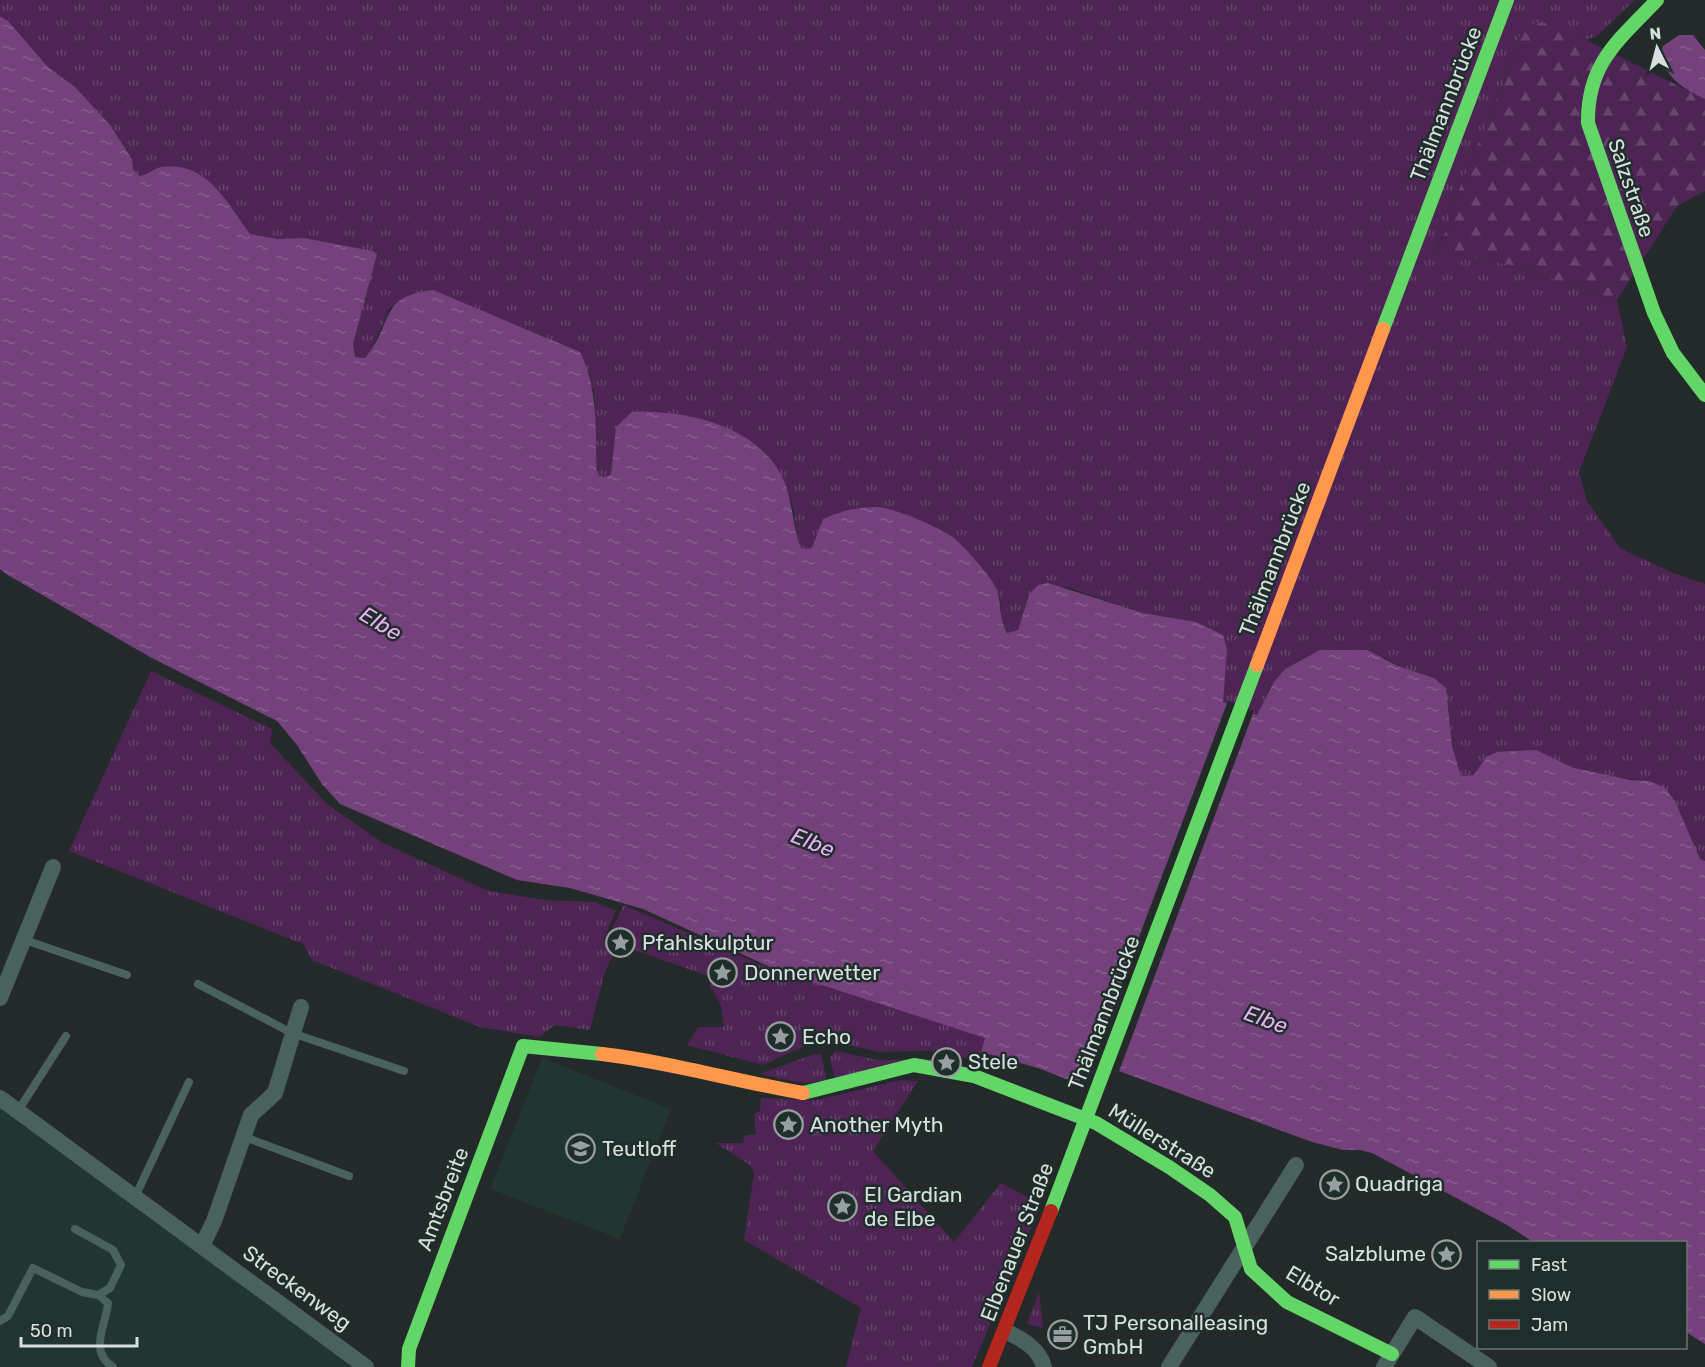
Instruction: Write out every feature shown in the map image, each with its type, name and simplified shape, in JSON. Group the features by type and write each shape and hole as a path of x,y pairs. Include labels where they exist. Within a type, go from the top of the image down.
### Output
{"street":[{"name":"Thälmannbrücke","path":"1082,1132 1507,0"},
{"name":"Salzstraße","path":"1657,0 1620,35 1595,72 1588,96 1588,123 1654,313 1674,353 1705,395"},
{"path":"0,998 53,867"},
{"path":"202,1246 214,1221 251,1115 275,1093 301,1007"},
{"name":"Müllerstraße","path":"523,1046 655,1060 730,1080 808,1094 914,1065 974,1076 1096,1122 1169,1167 1210,1195 1234,1217 1244,1246"},
{"name":"Amtsbreite","path":"408,1367 409,1349 523,1046"},
{"name":"Streckenweg","path":"0,1098 366,1367"},
{"name":"Elbenauer Straße","path":"989,1367 1082,1132"},
{"path":"1169,1367 1296,1165"},
{"name":"Elbtor","path":"1244,1246 1251,1269 1287,1302 1366,1341 1388,1360"},
{"path":"1388,1360 1415,1317 1489,1367"},
{"path":"1005,1331 1023,1339 1034,1348 1044,1367"}],"lane":[{"path":"25,940 127,975"},
{"path":"198,984 292,1033 404,1071"},
{"path":"18,1112 66,1036"},
{"path":"135,1197 189,1082"},
{"path":"242,1136 349,1176"},
{"path":"75,1229 112,1250 122,1265 111,1288 98,1295"},
{"path":"0,1321 8,1316 33,1268 82,1292 98,1295 108,1303 99,1346 106,1363 113,1367"}],"shaded area":[{"name":"Teutloff","path":"542,1058 671,1109 620,1239 490,1189"},
{"path":"0,1104 321,1344 352,1367 0,1367"}],"green space":[{"path":"0,0 1635,0 1597,36 1586,40 1577,34 1521,31 1517,49 1454,202 1448,228 1435,249 1511,265 1617,300 1627,347 1579,472 1587,501 1620,548 1673,573 1705,584 1705,861 1700,860 1675,801 1649,781 1607,776 1574,768 1558,760 1486,757 1474,775 1461,776 1452,746 1446,688 1434,678 1398,666 1384,657 1299,662 1285,669 1274,682 1257,715 1222,702 1196,622 1143,613 1066,587 1029,595 1018,630 1007,633 996,588 979,564 951,536 802,549 799,545 789,494 768,456 616,427 611,474 605,477 597,475 594,390 546,337 482,312 390,307 372,349 365,358 355,357 353,344 377,254 373,251 304,238 278,239 250,234 214,187 204,177 191,170 161,167 140,176 133,170 132,159 110,125 75,87 48,67 8,21 0,16"},
{"path":"1535,23 1560,23 1586,40 1705,99 1705,191 1677,206 1617,300 1511,265 1435,250 1448,228 1454,202 1517,49 1521,31"},
{"path":"151,671 272,729 270,743 327,804 383,843 488,891 545,900 595,902 616,911 603,940 615,949 604,975 590,1030 555,1025 539,1037 480,1027 312,960 303,944 69,851"},
{"path":"624,905 759,964 992,1036 979,1064 947,1050 880,1052 820,1039 763,1065 687,1045 698,1027 724,1027 721,1005 710,986 711,977 606,940"},
{"path":"835,1051 878,1060 945,1059 957,1062 835,1079 830,1058"},
{"path":"814,1054 821,1054 827,1081 803,1083 760,1074"},
{"path":"900,1080 918,1081 873,1151 954,1242 1001,1183 1041,1204 972,1367 846,1367 861,1308 744,1240 754,1173 750,1165 716,1143 743,1143 744,1136 756,1134 754,1114 760,1111 761,1098 817,1100"},
{"path":"1039,1292 1043,1328 1027,1324"}],"water":[{"name":"Elbe","path":"0,16 8,21 48,67 75,87 110,125 132,159 133,170 140,176 161,167 191,170 204,177 214,187 250,234 278,239 304,238 373,251 377,254 353,344 355,357 365,358 374,346 395,305 415,293 433,290 580,352 593,397 597,475 605,477 611,474 616,427 632,412 676,414 720,425 741,435 759,448 774,464 785,483 797,537 802,549 812,548 823,519 843,512 877,507 915,518 956,540 986,573 997,590 1002,620 1007,633 1018,630 1029,595 1038,585 1048,583 1143,613 1196,622 1223,635 1227,649 1223,702 1257,715 1274,682 1285,669 1320,650 1367,650 1398,666 1434,678 1446,688 1452,746 1461,776 1474,775 1486,757 1497,752 1536,750 1574,768 1631,780 1649,781 1664,787 1675,801 1700,859 1705,861 1705,1344 1687,1333 1687,1241 1531,1241 1507,1225 1372,1153 1343,1150 1312,1142 1086,1059 1079,1084 1038,1068 981,1052 985,1038 779,971 643,909 570,888 517,880 340,804 322,784 297,745 277,721 150,657 0,569"},
{"path":"1679,35 1693,35 1705,50 1705,99 1676,82 1663,63 1660,54 1663,46"}],"pier":[{"path":"1228,701 1254,711 1118,1074 1091,1064"}],"traffic: fast":[{"path":"1383,329 1507,0"},
{"path":"1657,0 1618,41 1599,68 1589,102 1588,123 1654,313 1673,353 1705,395"},
{"path":"1051,1211 1257,665"},
{"path":"408,1367 409,1349 523,1046 602,1054"},
{"path":"803,1093 914,1065 974,1076 1096,1123 1169,1167 1210,1195 1235,1217 1251,1269 1287,1302 1392,1354"}],"traffic: slow":[{"path":"1257,665 1383,329"},
{"path":"602,1054 653,1062 803,1093"}],"traffic: jam":[{"path":"989,1367 1051,1211"}],"place":[{"name":"Pfahlskulptur","path":"621,943"},
{"name":"Donnerwetter","path":"723,973"},
{"name":"Echo","path":"781,1037"},
{"name":"Stele","path":"947,1062"},
{"name":"Another Myth","path":"789,1125"},
{"name":"Teutloff","path":"581,1149"},
{"name":"Quadriga","path":"1334,1184"},
{"name":"El Gardian de Elbe","path":"843,1207"},
{"name":"Salzblume","path":"1447,1254"},
{"name":"TJ Personalleasing GmbH","path":"1062,1335"}]}
